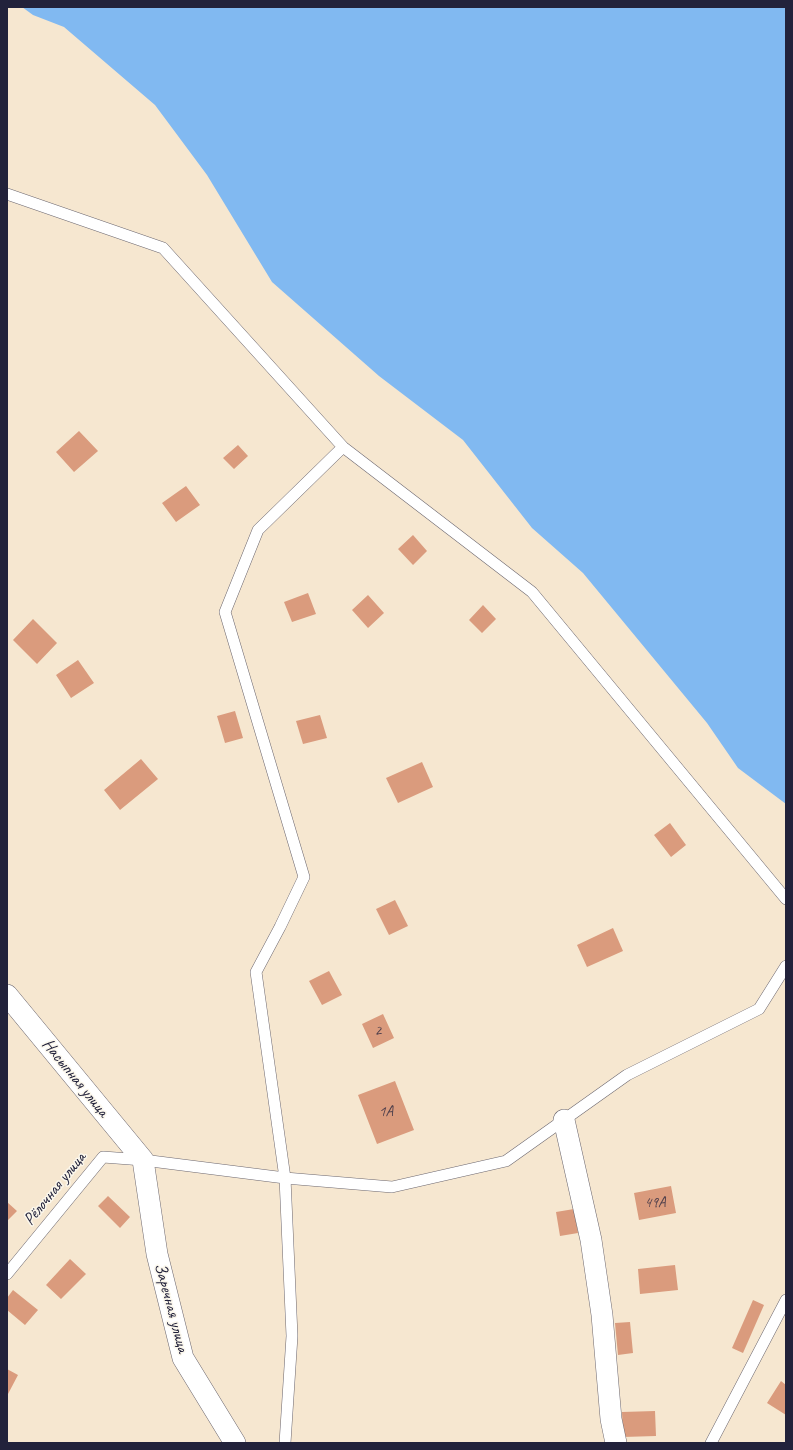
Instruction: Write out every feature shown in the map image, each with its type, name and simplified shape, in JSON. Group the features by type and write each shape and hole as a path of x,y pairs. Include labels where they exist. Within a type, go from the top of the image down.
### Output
{"street":[{"name":"Насыпная улица","path":"7,995 143,1160"},
{"path":"564,1120 591,1240 602,1315 611,1419 616,1443"},
{"name":"Заречная улица","path":"143,1160 156,1254 183,1358 235,1443"}],"lane":[{"path":"7,194 163,248 343,447 532,592 786,899"},
{"path":"285,1443 292,1336 285,1178 256,972 304,878 225,612 258,530 343,447"},
{"path":"143,1160 285,1178 392,1187 506,1161 628,1075 759,1008 786,966"},
{"name":"Рёлочная улица","path":"7,1274 103,1157 143,1160"},
{"path":"711,1443 786,1300"}],"water":[{"path":"22,7 786,7 786,804 738,768 707,723 583,573 532,528 463,440 379,376 272,282 207,175 155,105 64,27 33,15"}],"building":[{"path":"79,431 98,451 74,472 56,452"},
{"path":"238,445 248,456 234,469 223,458"},
{"path":"186,486 200,505 176,522 162,503"},
{"path":"413,535 427,551 413,565 398,549"},
{"path":"308,593 316,614 292,622 284,602"},
{"path":"368,595 384,613 368,628 352,610"},
{"path":"483,605 496,619 482,633 469,620"},
{"path":"33,619 57,643 37,664 13,640"},
{"path":"78,660 94,683 71,698 56,675"},
{"path":"235,711 243,738 225,743 217,716"},
{"path":"320,715 327,738 303,744 296,721"},
{"path":"141,759 158,779 120,810 104,790"},
{"path":"422,762 433,787 398,803 386,778"},
{"path":"670,823 686,845 671,857 654,835"},
{"path":"395,900 408,926 389,935 376,909"},
{"path":"613,928 623,951 587,967 577,945"},
{"path":"329,971 342,995 322,1005 309,981"},
{"path":"383,1014 394,1038 373,1048 362,1024"},
{"path":"395,1081 414,1130 377,1144 358,1095"},
{"path":"671,1186 676,1213 639,1220 634,1193"},
{"path":"108,1196 130,1217 120,1228 98,1206"},
{"path":"7,1202 17,1211 7,1221"},
{"path":"574,1209 578,1233 560,1236 556,1212"},
{"path":"70,1259 86,1274 61,1299 46,1285"},
{"path":"675,1265 678,1290 640,1294 638,1269"},
{"path":"13,1290 38,1310 25,1325 7,1310 7,1298"},
{"path":"753,1300 764,1305 743,1353 732,1348"},
{"path":"630,1322 633,1353 618,1355 615,1323"},
{"path":"7,1369 18,1375 8,1394 7,1393"},
{"path":"781,1381 786,1385 786,1415 767,1403"},
{"path":"655,1411 656,1436 623,1437 622,1412"}]}
